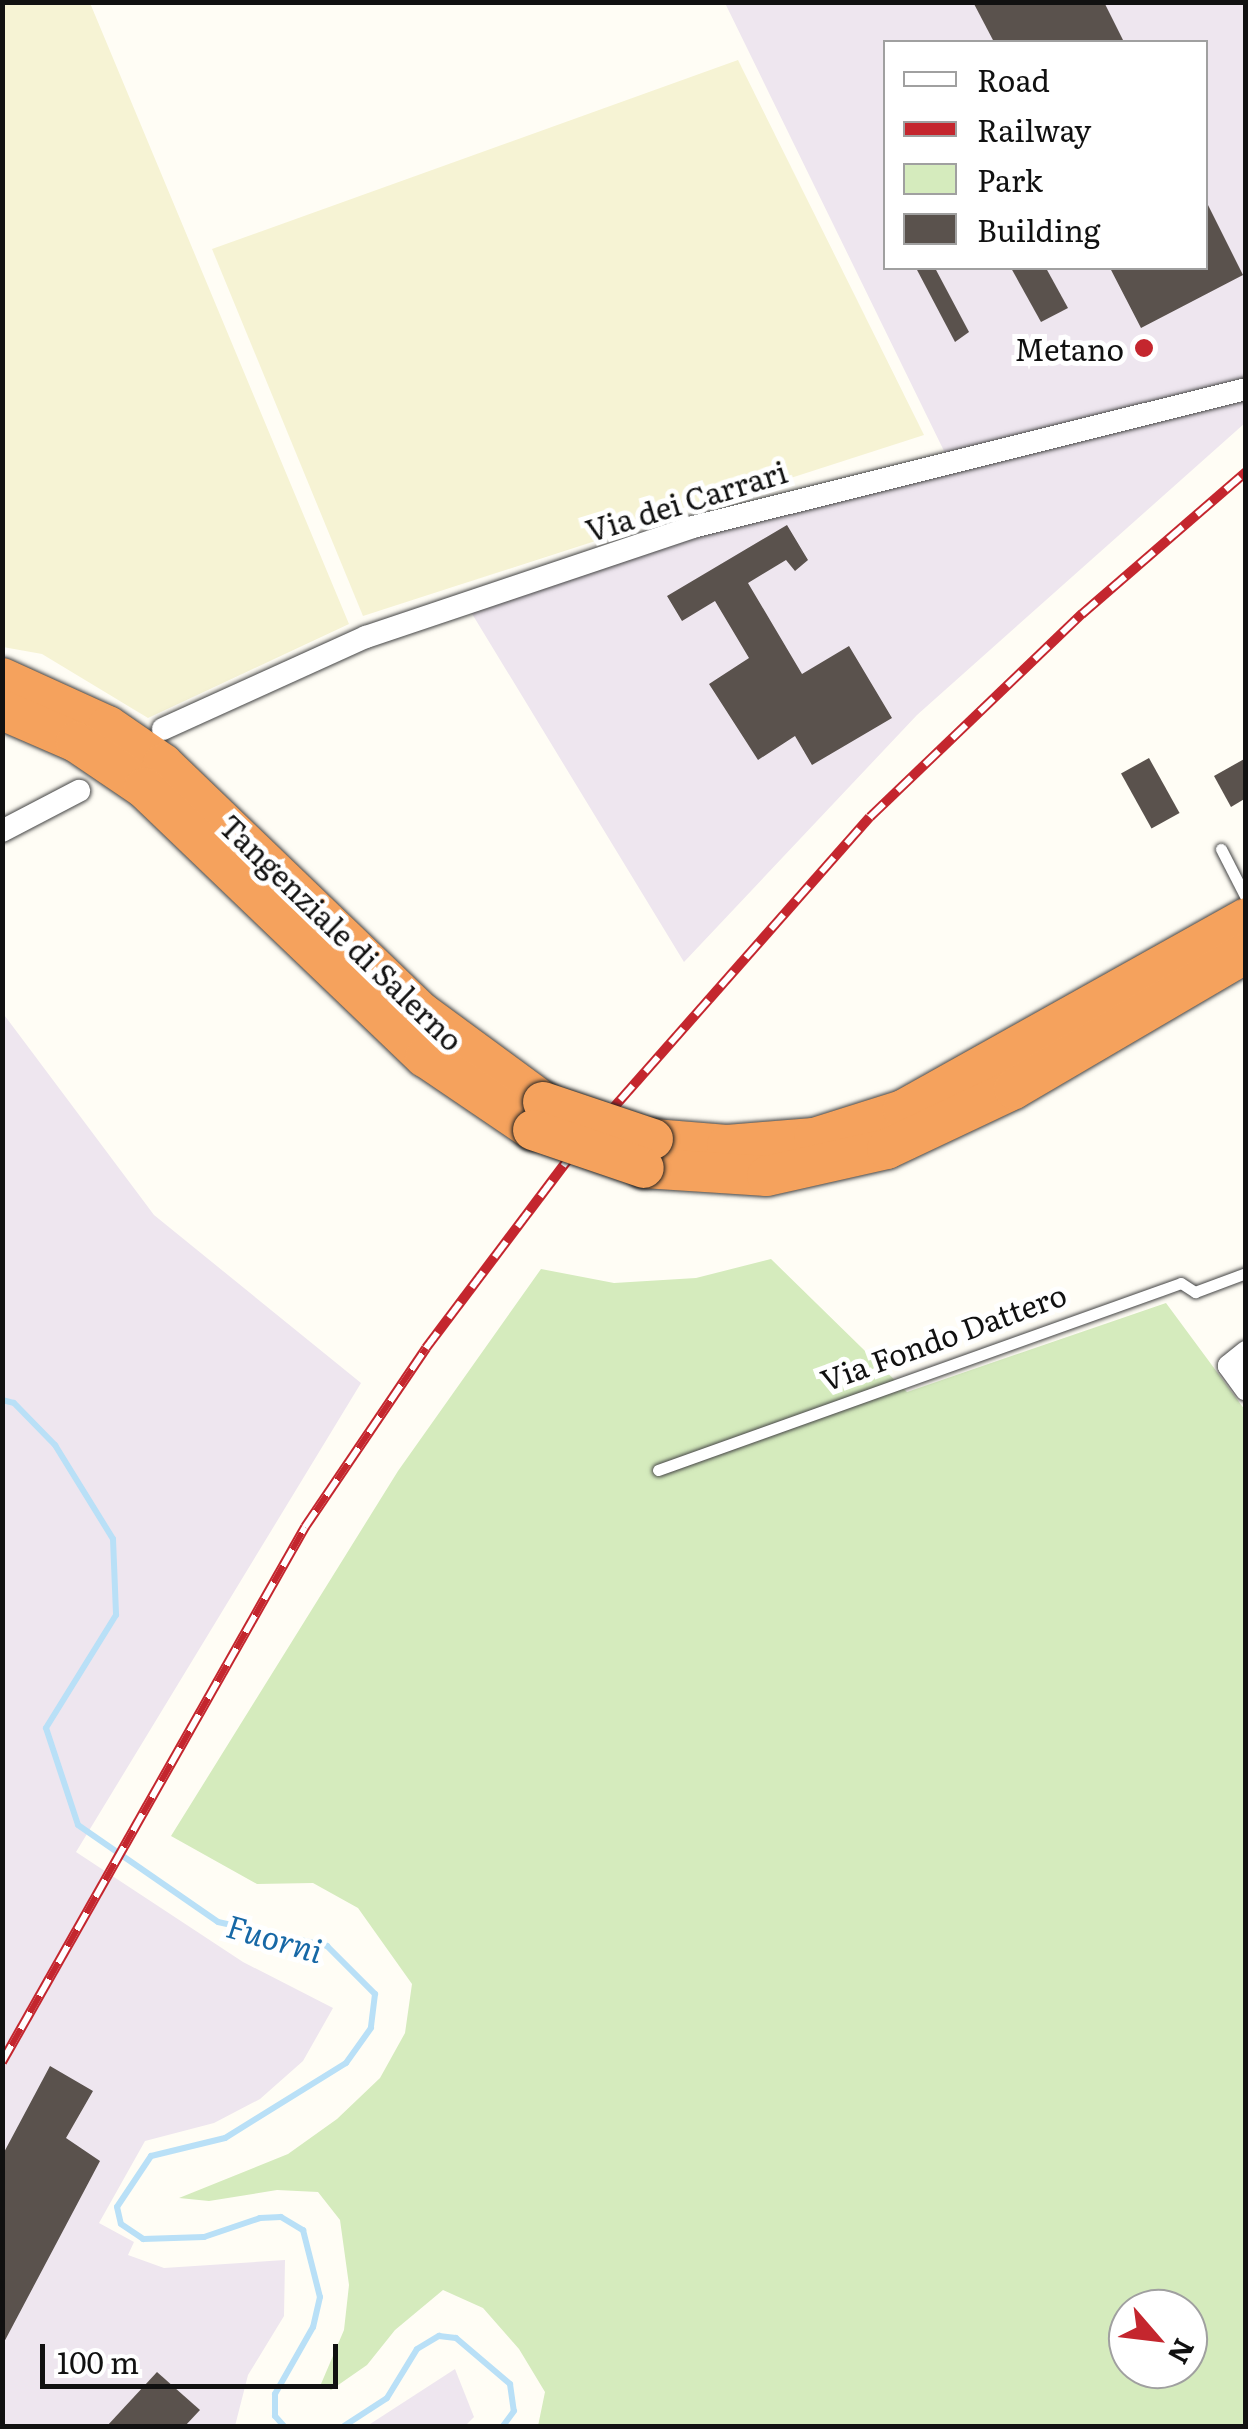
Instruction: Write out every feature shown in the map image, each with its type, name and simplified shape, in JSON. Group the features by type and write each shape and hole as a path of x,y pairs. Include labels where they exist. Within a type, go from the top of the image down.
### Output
{"highway":[{"name":"Tangenziale di Salerno","path":"2,678 98,720 163,764 422,1013 538,1116"},
{"name":"Tangenziale di Salerno","path":"2,710 64,736 144,788 425,1057 538,1116 648,1154 767,1176 887,1149 1014,1088 1246,954"},
{"name":"Tangenziale di Salerno","path":"648,1154 814,1138 903,1110 1246,918"}],"street":[{"name":"Via dei Carrari","path":"163,730 366,638 693,527 1246,388"},
{"path":"2,831 80,791"},
{"path":"1237,1359 1246,1388"}],"lane":[{"path":"1221,849 1245,896"},
{"name":"Via Fondo Dattero","path":"658,1470 1181,1283 1195,1292 1246,1273"}],"shaded area":[{"path":"2,3 90,3 349,624 148,718 42,654 3,647"},
{"path":"725,3 1245,3 1245,423 917,715 684,962 460,594 945,453"},
{"path":"738,60 924,435 363,616 212,249"},
{"path":"2,1012 154,1215 361,1383 76,1852 243,1962 333,2008 303,2061 260,2099 214,2123 145,2141 99,2223 134,2242 128,2255 164,2268 285,2260 284,2316 248,2375 235,2426 3,2426"},
{"path":"455,2369 474,2417 465,2426 367,2426"}],"green space":[{"path":"771,1259 907,1392 1166,1303 1245,1410 1245,2426 538,2426 545,2392 519,2349 483,2308 443,2290 395,2330 367,2365 331,2390 321,2384 344,2330 349,2285 340,2220 318,2192 277,2190 209,2201 179,2198 288,2154 337,2119 380,2078 405,2033 412,1984 358,1908 313,1883 257,1884 171,1836 398,1471 541,1269 614,1283 696,1278"}],"building":[{"path":"973,2 1104,2 1123,40 993,40"},
{"path":"1208,205 1243,275 1141,328 1111,270 1208,270"},
{"path":"917,270 936,270 969,332 955,342"},
{"path":"1012,270 1047,270 1068,308 1041,322"},
{"path":"787,525 808,560 795,571 786,560 748,583 802,674 849,646 892,718 812,765 795,736 758,760 709,684 749,658 715,601 682,621 667,596"},
{"path":"1149,758 1180,813 1152,829 1121,774"},
{"path":"1246,758 1246,798 1231,807 1214,776"},
{"path":"50,2066 93,2091 66,2138 100,2161 2,2346 2,2156"},
{"path":"157,2372 200,2410 185,2426 107,2426"}],"waterway":[{"name":"Fuorni","path":"2,1400 14,1403 55,1445 113,1539 116,1615 46,1728 78,1825 218,1922 327,1946 375,1994 371,2028 346,2063 225,2138 151,2156 117,2207 121,2224 143,2239 204,2237 260,2218 281,2217 303,2230 320,2297 313,2327 275,2394 275,2416 284,2426"},
{"name":"Fuorni","path":"344,2426 387,2398 417,2349 439,2336 456,2338 510,2384 514,2411 503,2426"}],"railway":[{"path":"2,2062 305,1527 426,1348 570,1157 870,817 1082,614 1246,472"}],"place":[{"name":"Metano","path":"1144,348"}]}
